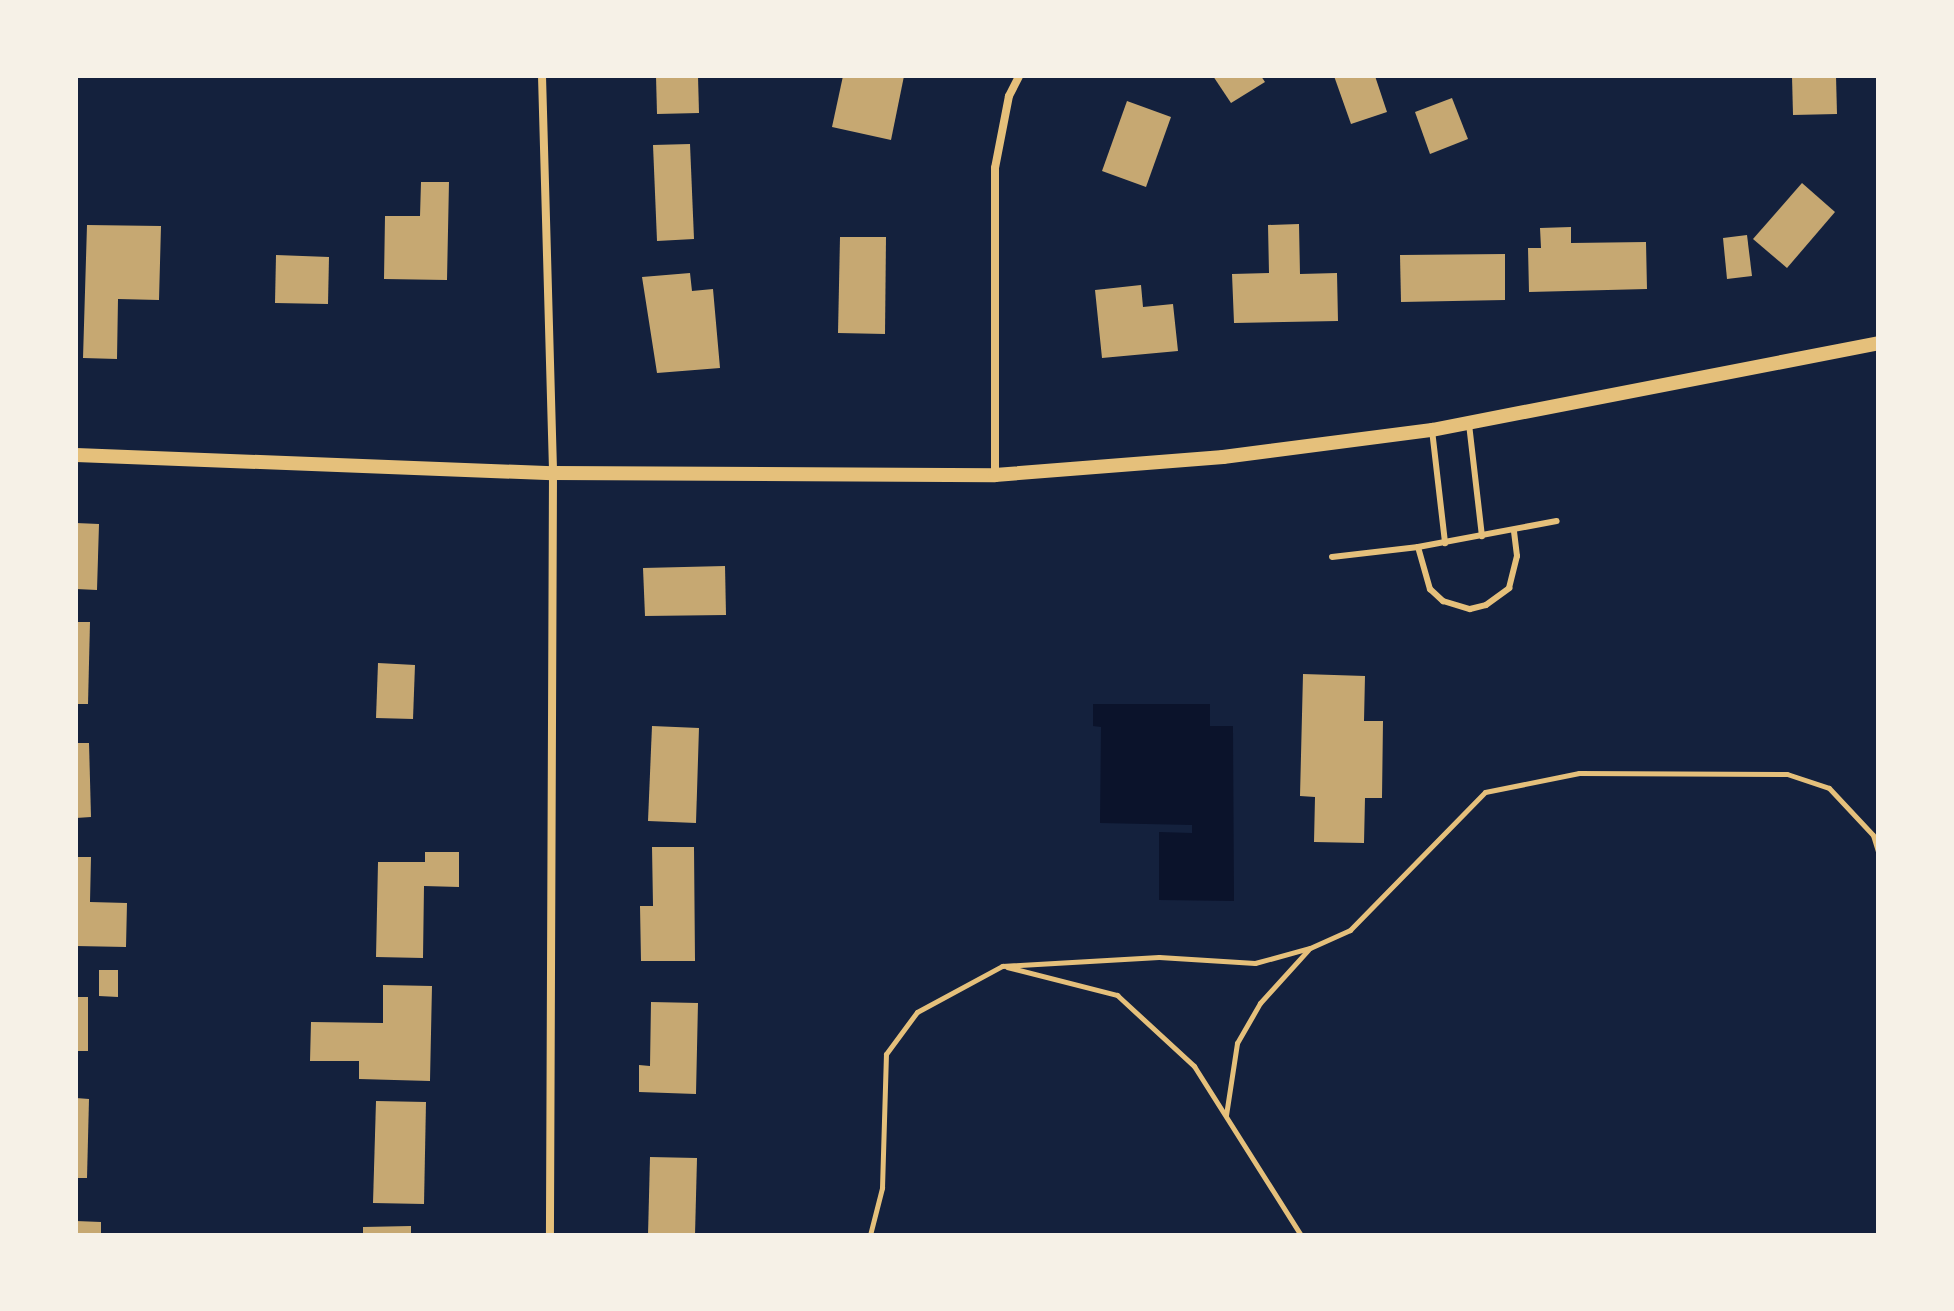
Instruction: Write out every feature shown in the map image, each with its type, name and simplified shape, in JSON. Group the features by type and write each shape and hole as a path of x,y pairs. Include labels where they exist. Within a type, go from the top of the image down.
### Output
{"street":[{"path":"542,76 553,473 550,1235"},
{"path":"995,475 995,168 1009,96 1019,76"},
{"path":"76,455 553,473 995,475 1223,457 1432,430 1878,343"}],"lane":[{"path":"1469,423 1482,536"},
{"path":"1432,430 1445,543"},
{"path":"1332,557 1445,543 1557,521"},
{"path":"1418,547 1430,589 1443,601 1470,609 1486,605 1509,588 1517,556 1514,531"}],"path":[{"path":"870,1235 882,1188 886,1054 917,1012 1002,966 1159,957 1255,963 1310,948 1350,930 1485,792 1579,773 1787,774 1829,788 1873,835 1878,851"},
{"path":"1226,1116 1237,1043 1260,1003 1310,948"},
{"path":"1002,966 1117,995 1194,1066 1301,1235"}],"water":[{"path":"1093,704 1210,704 1210,726 1233,726 1234,901 1159,900 1159,832 1192,833 1192,825 1100,823 1101,727 1093,726"}],"building":[{"path":"656,76 698,76 699,113 657,114"},
{"path":"843,76 904,76 891,140 832,127"},
{"path":"1213,76 1261,76 1265,82 1231,103"},
{"path":"1334,76 1375,76 1387,112 1351,124"},
{"path":"1792,76 1836,76 1837,114 1793,115"},
{"path":"1452,98 1468,139 1430,154 1415,112"},
{"path":"1127,101 1171,117 1146,187 1102,171"},
{"path":"690,144 694,239 657,241 653,145"},
{"path":"421,182 449,182 447,280 384,279 385,216 420,216"},
{"path":"1802,183 1835,212 1787,268 1753,239"},
{"path":"1299,224 1300,274 1337,273 1338,321 1234,323 1232,274 1269,273 1268,225"},
{"path":"87,225 161,226 159,300 118,299 117,359 83,358"},
{"path":"1571,227 1571,243 1646,242 1647,289 1529,292 1528,248 1541,248 1540,228"},
{"path":"1747,235 1752,276 1727,279 1723,238"},
{"path":"840,237 886,237 885,334 838,333"},
{"path":"1505,254 1505,300 1401,302 1400,255"},
{"path":"276,255 329,257 328,304 275,303"},
{"path":"690,273 692,291 713,289 720,368 657,373 642,277"},
{"path":"1141,285 1143,307 1173,304 1178,351 1102,358 1095,290"},
{"path":"76,523 99,524 97,590 76,589"},
{"path":"725,566 726,615 645,616 643,568"},
{"path":"76,622 90,622 88,704 76,704"},
{"path":"378,663 415,665 413,719 376,718"},
{"path":"1303,674 1365,676 1364,721 1383,721 1382,798 1365,798 1364,843 1314,842 1315,797 1300,796"},
{"path":"652,726 699,728 696,823 648,821"},
{"path":"76,743 89,743 91,817 76,818"},
{"path":"652,847 694,847 695,961 641,961 640,906 653,906"},
{"path":"425,852 459,852 459,887 424,886 423,958 376,957 378,862 425,862"},
{"path":"76,857 91,857 90,902 127,903 126,947 76,946"},
{"path":"99,970 118,970 118,997 99,996"},
{"path":"383,985 432,986 430,1081 359,1079 359,1061 310,1061 311,1022 383,1023"},
{"path":"76,997 88,997 88,1051 76,1051"},
{"path":"651,1002 698,1003 696,1094 639,1092 639,1065 650,1066"},
{"path":"76,1098 89,1099 87,1178 76,1178"},
{"path":"376,1101 426,1102 424,1204 373,1203"},
{"path":"650,1157 697,1158 695,1235 648,1235"},
{"path":"76,1221 101,1222 101,1235 76,1235"},
{"path":"411,1226 411,1235 363,1235 363,1227"}]}
